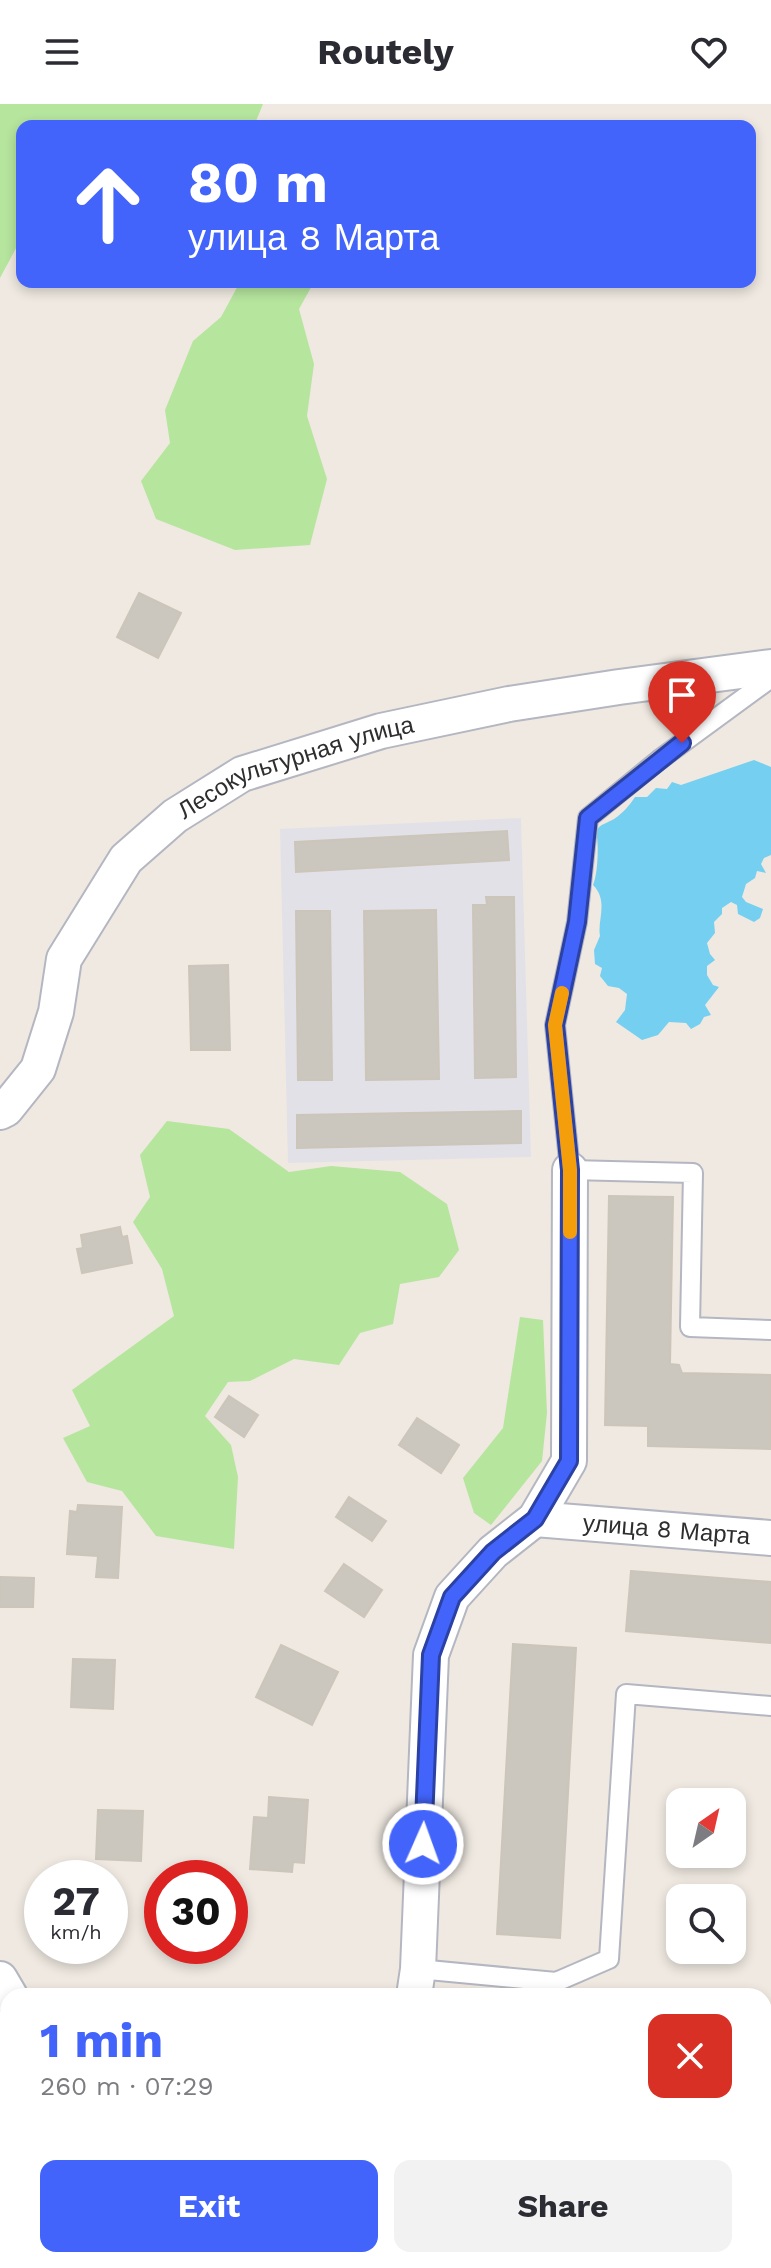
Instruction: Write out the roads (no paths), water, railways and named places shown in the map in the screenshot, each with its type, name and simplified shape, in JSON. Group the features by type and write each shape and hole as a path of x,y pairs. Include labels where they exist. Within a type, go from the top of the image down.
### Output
{"street":[{"name":"Лесокультурная улица","path":"0,1112 6,1109 38,1069 56,1012 64,959 126,859 175,816 242,774 381,731 509,704 771,667"},
{"path":"416,1983 431,1655 452,1597 493,1552 535,1519 569,1461 570,1170"},
{"name":"улица 8 Марта","path":"535,1519 771,1538"}],"lane":[{"path":"771,678 659,760 588,818 577,922 555,1025 570,1170 693,1173 690,1327 771,1330"},
{"path":"557,1988 609,1959 626,1694 771,1706"},
{"path":"416,1983 532,1988"}],"water":[{"path":"754,760 771,767 771,855 764,858 761,864 766,873 757,871 755,878 746,884 742,897 763,909 760,918 754,922 738,914 737,905 731,902 722,908 722,914 714,922 715,933 707,943 715,960 707,966 707,975 713,985 719,987 705,1005 711,1015 691,1029 686,1023 669,1022 658,1035 642,1040 616,1022 625,1010 627,994 619,988 608,986 600,976 602,968 595,964 601,904 593,885 598,858 596,831 620,814 635,797 647,797 656,788 667,789 672,782 681,785"}]}
